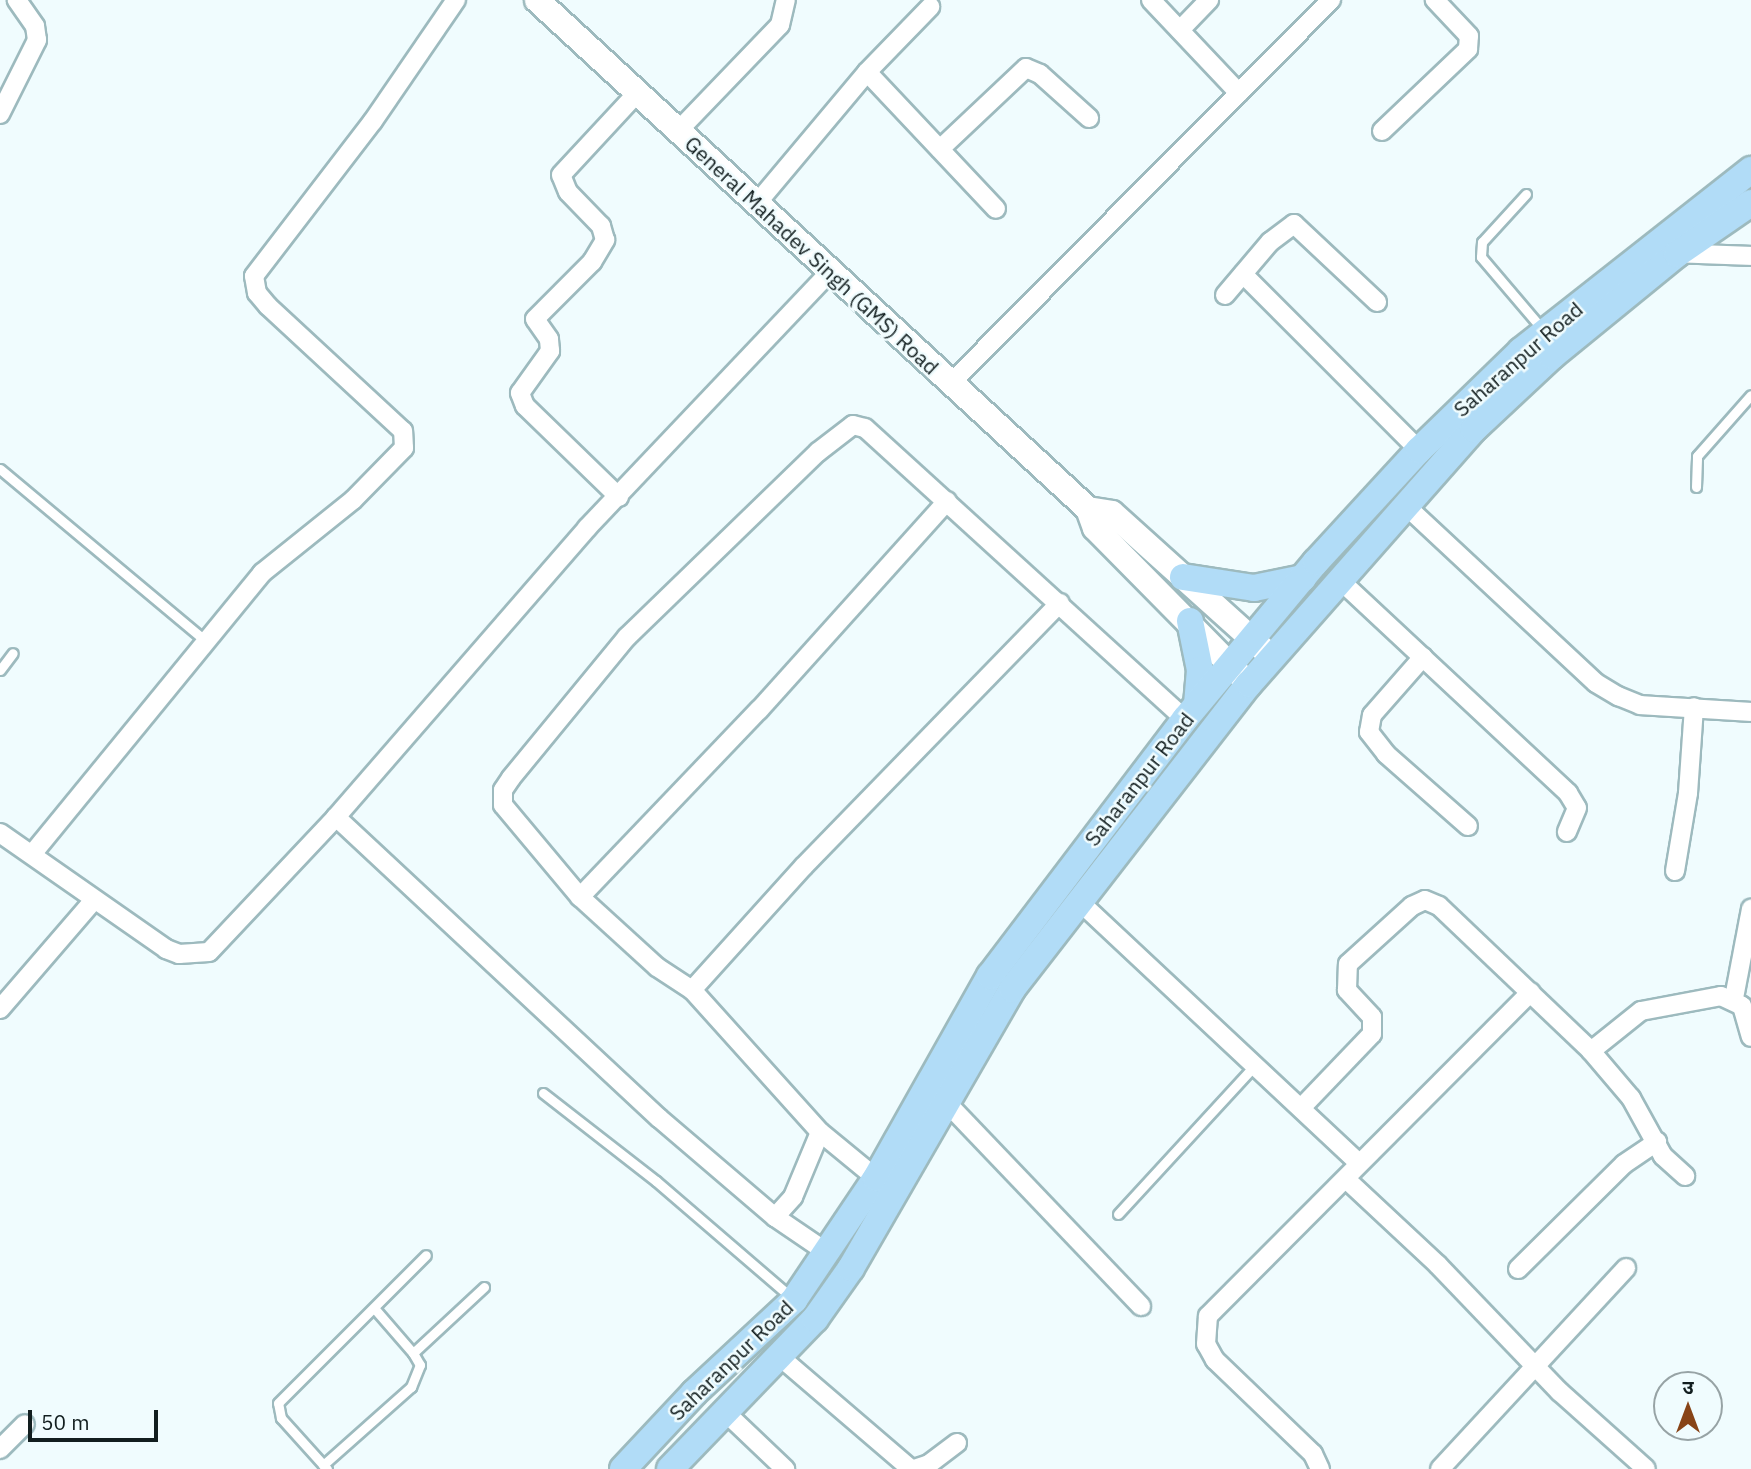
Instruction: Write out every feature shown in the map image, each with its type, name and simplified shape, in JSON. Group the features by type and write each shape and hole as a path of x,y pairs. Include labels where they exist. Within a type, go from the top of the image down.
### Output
{"main road":[{"name":"Saharanpur Road","path":"623,1469 694,1393 794,1300 828,1253 1001,983 1191,711 1303,578 1419,450 1545,332 1751,170"},
{"name":"Saharanpur Road","path":"670,1469 723,1410 815,1319 851,1268 947,1103 1001,983 1081,903 1249,684 1343,583 1404,504 1474,429 1552,356 1678,254 1751,203"},
{"path":"1183,577 1254,588 1303,578"},
{"path":"1189,621 1200,670 1191,711"}],"street":[{"path":"0,114 37,40 35,26 17,0"},
{"path":"33,853 204,639 282,553 353,500 404,448 403,431 268,306 257,293 254,276 373,121 456,0"},
{"path":"678,131 780,25 786,0"},
{"path":"1151,0 1239,93"},
{"path":"1180,30 1209,0"},
{"path":"950,384 1331,0"},
{"path":"1382,131 1468,49 1469,36 1435,0"},
{"name":"General Mahadev Singh (GMS) Road","path":"547,3 678,131 758,201 830,272 1088,509 1095,528 1233,663 1249,684"},
{"path":"758,201 867,72 930,8"},
{"path":"940,149 1026,68 1040,74 1089,118"},
{"path":"867,72 996,209"},
{"path":"619,497 524,406 520,393 550,351 549,339 535,319 592,262 605,240 601,226 568,192 561,175 638,92"},
{"path":"1224,295 1270,242 1294,224 1377,302"},
{"path":"1651,246 1678,254 1751,256"},
{"path":"0,833 33,853 94,900 166,949 179,954 209,952 336,817 619,497 830,272"},
{"path":"1243,274 1419,450"},
{"path":"876,1178 820,1132 692,990 657,967 580,897 509,813 501,797 511,778 627,636 818,452 853,425 865,428 1060,603 1191,711"},
{"path":"580,897 760,710 947,501"},
{"path":"1404,504 1596,683 1640,705 1751,712"},
{"name":"General Mahadev Singh (GMS) Road","path":"1088,509 1112,513 1273,659"},
{"path":"1343,583 1574,800 1576,816 1567,832"},
{"path":"692,990 804,866 1060,603"},
{"path":"1423,657 1371,715 1369,732 1386,754 1468,826"},
{"path":"1675,871 1688,793 1694,708"},
{"path":"336,817 542,1012 775,1217 828,1253"},
{"path":"0,1009 94,900"},
{"path":"1302,1107 1371,1034 1371,1017 1348,990 1348,964 1418,902 1439,906 1591,1051 1631,1098 1668,1163 1685,1176"},
{"path":"1081,903 1359,1163"},
{"path":"1734,998 1751,909"},
{"path":"1320,1469 1313,1454 1215,1360 1204,1329 1217,1304 1347,1180 1359,1163 1531,992"},
{"path":"1591,1051 1641,1011 1679,1001 1734,998 1742,1006 1751,1037"},
{"path":"947,1103 1141,1306"},
{"path":"775,1217 793,1197 820,1132"},
{"path":"1518,1269 1624,1164 1657,1142"},
{"path":"1347,1180 1534,1366 1646,1469"},
{"path":"1440,1469 1626,1268"},
{"path":"779,1356 913,1469 957,1443"},
{"path":"723,1410 785,1469"},
{"path":"0,1449 25,1424"}],"lane":[{"path":"1526,194 1482,242 1481,257 1545,332"},
{"path":"1696,486 1697,456 1751,395"},
{"path":"0,469 204,639"},
{"path":"0,670 13,653"},
{"path":"1118,1214 1256,1064"},
{"path":"543,1093 656,1181 794,1300"},
{"path":"374,1308 420,1365 416,1381 325,1467 281,1418 278,1403 426,1255"},
{"path":"413,1353 484,1287"}]}
